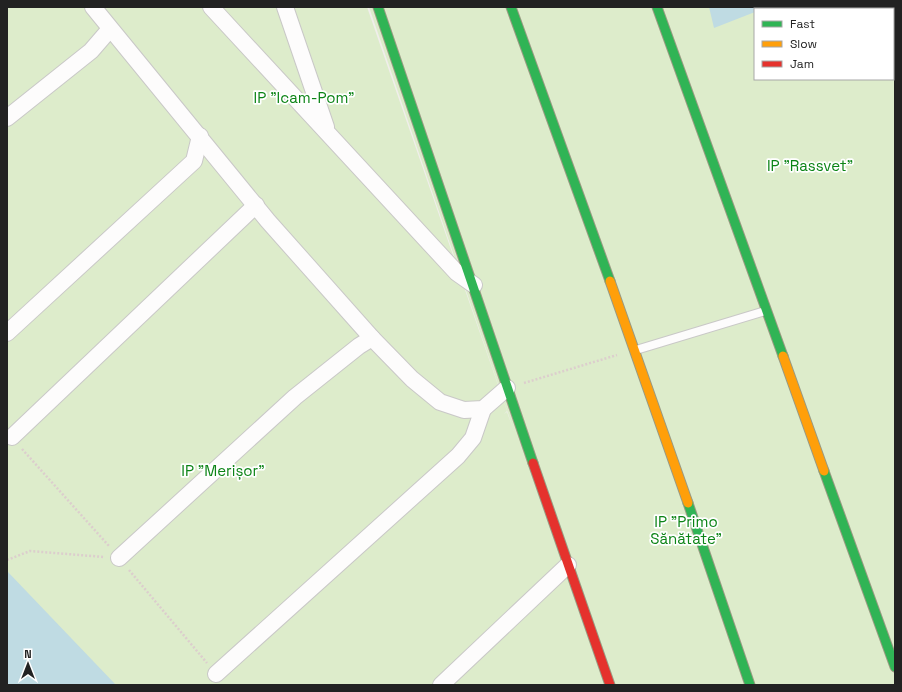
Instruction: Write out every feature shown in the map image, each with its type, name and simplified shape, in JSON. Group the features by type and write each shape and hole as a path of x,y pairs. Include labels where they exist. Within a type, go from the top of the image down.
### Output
{"street":[{"path":"93,7 256,205 372,338 412,379 440,402 464,410 483,409"},
{"path":"211,7 457,273 474,285"},
{"path":"284,7 328,132"},
{"path":"378,7 474,285 507,388 610,685"},
{"path":"511,7 635,350 750,685"},
{"path":"657,7 895,667"},
{"path":"7,118 91,51 110,29"},
{"path":"7,333 194,161 200,136"},
{"path":"12,437 256,205"},
{"path":"119,558 295,396 359,346 372,338"},
{"path":"216,674 458,456 473,438 483,409 507,388"},
{"path":"441,685 568,565"}],"lane":[{"path":"635,350 766,311"}],"path":[{"path":"507,388 635,350"},
{"path":"7,560 30,551 119,558"}],"green space":[{"path":"7,7 367,7 507,411 504,414 507,412 514,431 369,7 882,7 754,8 754,80 894,80 894,58 895,62 895,685 7,685"},
{"path":"895,7 895,62 894,8 882,8"}],"water":[{"path":"709,7 768,7 754,8 754,12 714,28"},
{"path":"7,571 116,685 7,685"}],"traffic: fast":[{"path":"378,7 533,463"},
{"path":"511,7 610,281"},
{"path":"657,7 783,356"},
{"path":"824,471 895,667"},
{"path":"688,503 750,685"}],"traffic: slow":[{"path":"610,281 688,503"},
{"path":"783,356 824,471"}],"traffic: jam":[{"path":"533,463 610,685"}],"park label":[{"name":"IP \"Icam-Pom\"","path":"304,97"},
{"name":"IP \"Rassvet\"","path":"810,165"},
{"name":"IP \"Merișor\"","path":"223,470"},
{"name":"IP \"Primo Sănătate\"","path":"686,530"}]}
